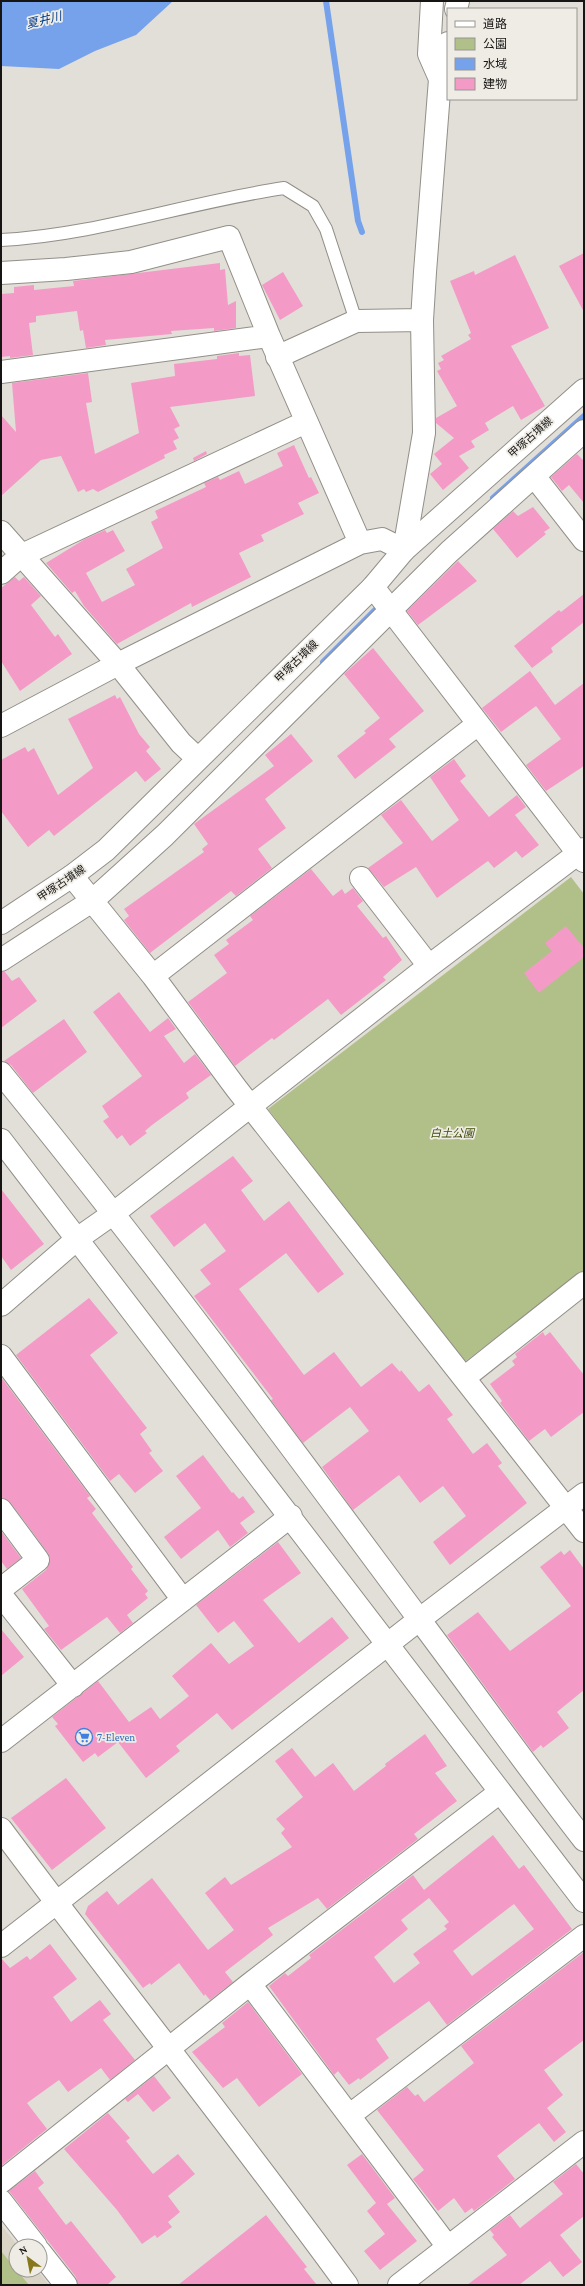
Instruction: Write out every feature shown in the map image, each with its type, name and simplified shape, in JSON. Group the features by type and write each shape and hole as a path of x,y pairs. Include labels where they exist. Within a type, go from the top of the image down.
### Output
{"street":[{"path":"432,1 429,54 440,79"},
{"path":"1,726 118,664 360,543 382,539 404,550 424,432 422,320 440,79 447,48"},
{"path":"1,273 66,269 131,262 229,237 277,357 360,543"},
{"path":"277,357 356,321 422,320"},
{"path":"1,372 269,336"},
{"name":"甲塚古墳線","path":"1,922 83,889 106,850 156,825 197,758 382,599 404,550 584,390"},
{"path":"1,573 20,556 306,422"},
{"path":"1,960 156,825 382,599 449,552 584,431"},
{"path":"534,476 584,540"},
{"path":"1,532 20,556 118,664 180,743 197,758"},
{"path":"1,1305 77,1240 114,1213 429,966 582,855 478,724 382,599"},
{"path":"153,976 478,724"},
{"path":"360,878 429,966"},
{"path":"83,889 153,976 251,1106 584,1531"},
{"path":"1,1073 114,1213 420,1619 529,1770 584,1840"},
{"path":"1,1140 291,1516 584,1901"},
{"path":"464,1378 584,1283"},
{"path":"1,1356 183,1600"},
{"path":"1,1946 420,1619 584,1494"},
{"path":"1,1510 38,1560 1,1589"},
{"path":"1,1741 291,1516"},
{"path":"1,1595 73,1686"},
{"path":"1,2182 250,1984 500,1792"},
{"path":"1,1829 168,2050 264,2171 347,2285"},
{"path":"350,2115 584,1936"},
{"path":"250,1984 448,2247"},
{"path":"399,2285 584,2142"},
{"path":"1,2201 30,2238"},
{"path":"48,2262 66,2285"}],"lane":[{"path":"1,240 37,238 211,203 254,192 284,188 313,206 326,229 356,321"}],"shaded area":[{"path":"1,2225 12,2238 8,2238 8,2278 43,2278 49,2285 1,2285"}],"green space":[{"name":"白土公園","path":"571,877 584,894 584,1271 463,1363 268,1109"},
{"path":"1,2251 8,2260 8,2278 23,2278 29,2285 1,2285"}],"water":[{"name":"夏井川","path":"1,1 173,1 136,35 95,51 59,69 1,66"}],"building":[{"path":"584,253 584,312 559,266"},
{"path":"515,255 549,328 511,346 545,406 521,420 513,406 485,423 489,430 471,441 475,447 459,456 469,468 443,490 430,474 442,464 434,454 454,438 436,423 436,418 457,406 437,371 441,369 438,363 444,360 441,356 471,339 468,335 471,333 450,281 474,271 475,275"},
{"path":"220,263 220,270 225,269 228,305 236,301 236,328 214,331 214,328 171,331 172,334 105,340 106,345 86,348 83,330 80,331 77,311 36,316 36,322 29,323 33,355 10,358 10,356 1,357 1,294 14,293 14,287 34,285 34,290 74,286 73,281"},
{"path":"283,272 303,306 280,320 262,285"},
{"path":"239,353 239,356 250,355 255,396 170,407 180,426 174,429 179,438 173,441 177,449 164,455 165,458 98,492 93,489 86,492 84,489 78,492 61,456 41,460 1,496 1,415 16,432 12,383 88,373 92,402 86,403 95,454 139,433 131,383 175,376 174,364 217,359 217,356"},
{"path":"294,445 309,478 311,477 319,493 298,503 304,514 261,535 264,541 239,553 251,577 192,607 191,603 117,644 84,606 75,591 72,593 46,563 85,539 105,530 107,533 113,530 125,551 86,573 102,602 135,585 126,569 163,548 151,522 158,518 155,511 206,487 204,483 218,477 220,480 239,471 245,484 283,466 277,453"},
{"path":"206,451 207,454 194,461 193,458"},
{"path":"577,454 584,461 584,503 569,485 562,491 551,477"},
{"path":"533,507 550,528 544,532 546,534 517,558 493,529 513,511 518,516"},
{"path":"458,561 477,581 418,625 407,611"},
{"path":"15,577 19,581 24,577 41,596 31,605 55,637 58,634 72,654 20,691 1,661 1,588"},
{"path":"584,594 584,622 551,648 553,652 532,668 514,646 559,610 561,612"},
{"path":"373,648 424,711 389,739 396,747 355,779 337,756 366,733 364,731 380,718 344,674"},
{"path":"530,671 555,705 584,683 584,766 546,791 526,765 561,739 536,706 501,732 482,708"},
{"path":"115,695 117,699 120,697 139,734 150,747 146,751 161,769 145,782 136,771 54,836 49,830 28,847 1,811 1,760 25,747 28,752 34,748 58,795 93,768 68,719"},
{"path":"291,734 313,761 265,799 286,828 258,849 272,868 236,896 231,891 150,953 124,920 129,916 124,909 204,852 202,849 208,844 194,824 274,766 265,755"},
{"path":"454,759 466,776 460,781 489,817 517,795 526,807 515,815 539,845 522,858 516,851 494,868 488,861 437,898 416,867 384,887 368,868 403,843 381,815 401,800 432,841 459,820 430,777"},
{"path":"311,869 333,896 342,889 345,894 353,888 363,901 357,906 383,938 386,936 402,960 383,977 386,980 341,1015 328,999 274,1040 272,1038 235,1066 188,1002 227,973 214,955 229,944 226,940 253,920 250,916"},
{"path":"566,926 584,948 584,957 539,993 524,973 552,951 545,943"},
{"path":"1,972 5,972 12,981 19,977 37,1001 1,1028"},
{"path":"119,992 150,1032 168,1018 176,1029 164,1036 184,1063 195,1054 211,1075 186,1093 189,1098 152,1125 145,1131 147,1133 130,1146 122,1135 117,1139 103,1121 109,1117 102,1106 142,1076 93,1012"},
{"path":"64,1019 87,1052 33,1093 11,1065 4,1061"},
{"path":"233,1156 253,1181 241,1190 264,1221 289,1201 344,1274 318,1293 286,1253 239,1289 304,1375 334,1352 361,1387 392,1363 400,1372 401,1370 419,1392 429,1384 453,1415 447,1419 473,1454 487,1443 502,1463 498,1466 527,1503 450,1565 433,1542 466,1516 443,1486 420,1503 399,1475 353,1510 322,1467 369,1431 350,1407 303,1443 271,1400 273,1399 194,1296 211,1284 200,1270 226,1251 205,1223 174,1247 150,1216"},
{"path":"1,1189 44,1244 11,1270 1,1256"},
{"path":"89,1298 118,1333 90,1355 147,1428 140,1434 152,1451 149,1453 163,1471 135,1493 119,1474 110,1481 16,1355"},
{"path":"543,1332 545,1336 550,1332 584,1375 584,1412 551,1437 545,1429 529,1441 500,1403 502,1401 490,1384 515,1365 512,1361 517,1357 515,1354"},
{"path":"1,1377 90,1496 87,1498 96,1509 92,1513 133,1567 131,1569 148,1591 145,1594 148,1598 127,1615 133,1623 120,1633 107,1617 61,1650 44,1629 49,1626 22,1589 46,1570 50,1559 48,1553 11,1503 1,1498"},
{"path":"203,1455 232,1493 233,1492 239,1499 243,1496 255,1512 240,1523 248,1533 230,1547 218,1530 181,1559 164,1537 201,1508 176,1476"},
{"path":"1,1531 21,1558 7,1569 1,1561"},
{"path":"278,1542 301,1573 263,1600 299,1643 332,1617 349,1638 232,1730 217,1713 176,1746 180,1751 146,1778 118,1742 98,1757 95,1753 83,1762 55,1726 58,1724 52,1717 98,1681 129,1722 151,1707 160,1719 189,1696 172,1676 211,1643 229,1664 254,1646 234,1621 218,1633 196,1605"},
{"path":"570,1550 584,1569 584,1690 557,1712 569,1728 543,1748 541,1745 533,1752 447,1635 478,1612 510,1651 571,1606 540,1567 561,1551 564,1555"},
{"path":"1,1629 24,1657 1,1676"},
{"path":"425,1734 447,1766 435,1773 457,1801 414,1834 418,1839 327,1909 318,1898 268,1928 273,1935 225,1972 233,1982 210,2000 205,1994 204,1996 179,1963 151,1985 150,1983 143,1988 85,1914 88,1906 107,1891 118,1905 152,1878 208,1950 234,1930 205,1893 225,1877 231,1885 292,1847 281,1833 285,1829 276,1819 303,1797 275,1761 292,1748 315,1777 333,1763 354,1791 386,1766 385,1764"},
{"path":"66,1778 106,1828 52,1870 11,1818"},
{"path":"493,1835 519,1869 524,1865 572,1929 447,2025 429,2001 376,2039 389,2058 360,2080 359,2078 349,2085 338,2071 334,2075 269,1986 285,1973 288,1976 311,1958 309,1955 413,1875 424,1890","holes":["429,1898 449,1922 444,1926 447,1929 413,1954 420,1963 394,1983 374,1957 408,1929 401,1920","514,1904 534,1929 472,1976 453,1951"]},
{"path":"50,1944 77,1979 53,1997 71,2022 100,2000 111,2014 103,2020 135,2060 110,2080 101,2068 68,2092 59,2080 27,2103 47,2129 1,2166 1,1958 10,1968 27,1956 30,1960"},
{"path":"584,1952 584,2040 544,2070 563,2095 547,2108 566,2132 554,2142 539,2123 497,2156 515,2179 474,2211 472,2208 465,2213 454,2198 438,2211 413,2179 424,2170 377,2110 407,2087 415,2096 418,2094 424,2102 474,2063 461,2046"},
{"path":"248,2002 302,2074 259,2107 237,2078 223,2088 192,2052 225,2027 222,2023"},
{"path":"154,2076 171,2098 153,2112 138,2094 128,2102 125,2099"},
{"path":"108,2113 130,2138 126,2141 153,2174 178,2154 195,2174 168,2196 180,2212 168,2222 172,2227 157,2238 155,2235 142,2244 117,2210 64,2149"},
{"path":"362,2154 395,2198 387,2204 417,2241 380,2270 364,2251 385,2234 367,2211 376,2203 347,2165"},
{"path":"576,2164 584,2174 584,2216 560,2235 582,2262 563,2277 550,2261 519,2285 467,2285 507,2255 492,2237 494,2235 490,2230 510,2215 520,2228 563,2194 553,2182"},
{"path":"35,2171 44,2183 38,2188 66,2225 71,2221 116,2277 107,2285 78,2285 76,2277 48,2241 48,2238 46,2238 9,2191"},
{"path":"266,2215 307,2267 304,2269 317,2285 178,2285"}],"waterway":[{"path":"326,1 358,221 362,232"},
{"path":"493,498 584,416"},
{"path":"323,662 382,603"}],"place":[{"name":"7-Eleven","path":"84,1737"}]}
